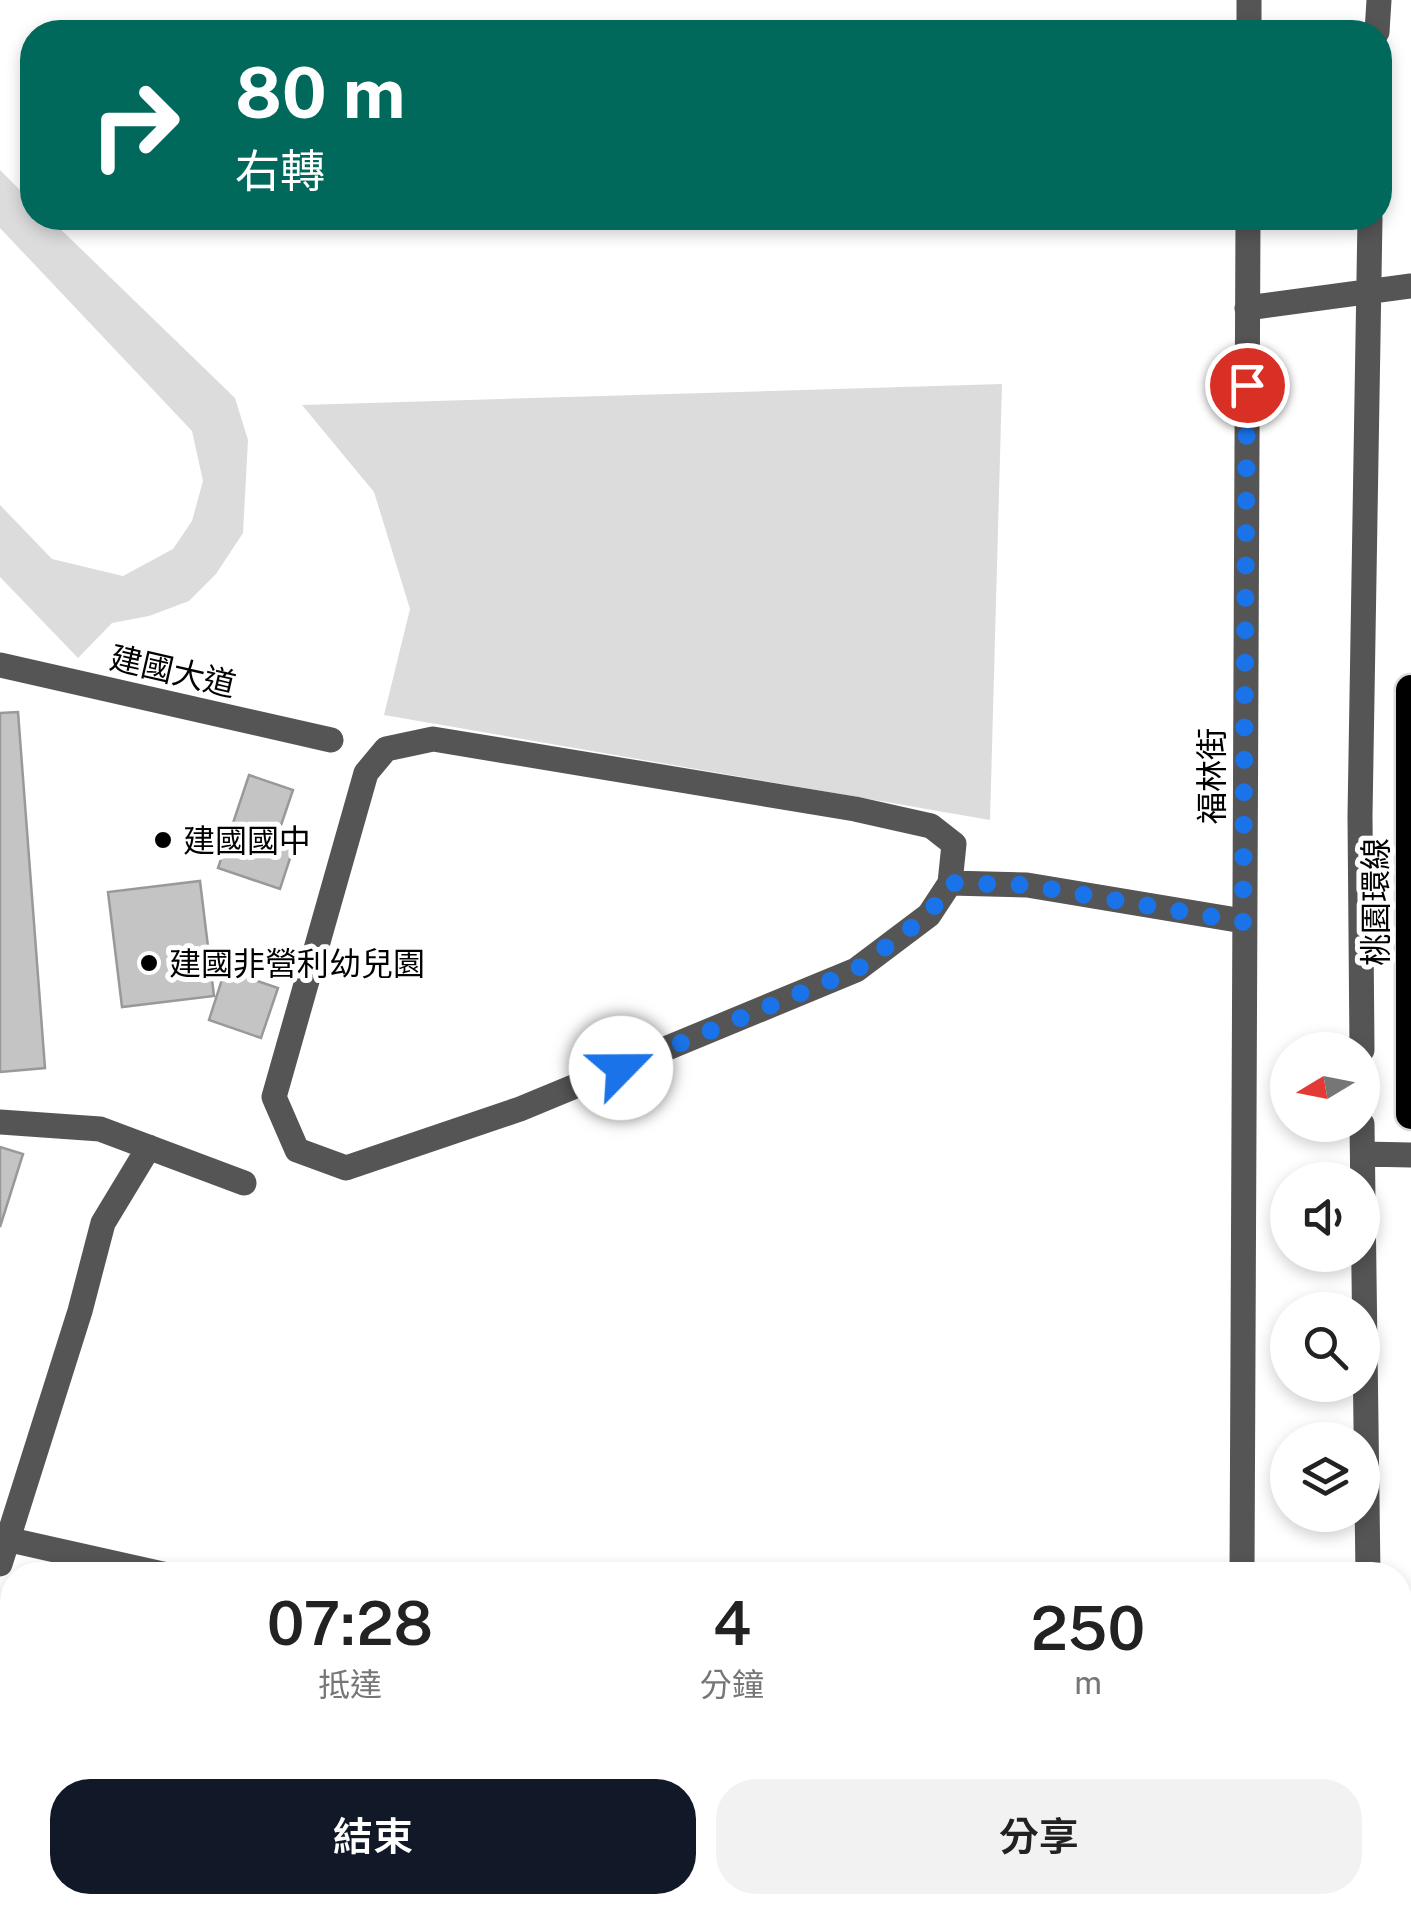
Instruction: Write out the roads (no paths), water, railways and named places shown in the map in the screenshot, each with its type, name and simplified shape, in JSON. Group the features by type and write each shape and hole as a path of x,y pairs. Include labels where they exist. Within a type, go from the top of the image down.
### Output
{"highway":[{"name":"桃園環線","path":"1411,690 1411,1114"}],"street":[{"name":"福林街","path":"1242,1562 1248,230"},
{"path":"1362,1032 1360,816 1370,230"},
{"path":"1247,308 1411,286"},
{"name":"建國大道","path":"0,665 331,740"},
{"path":"433,740 855,809 932,826 954,844 950,883 929,914 856,970 520,1109 346,1168 297,1150 274,1097 366,773 386,749 433,740"},
{"path":"950,883 1027,885 1243,922"},
{"path":"0,1122 100,1129 244,1182"},
{"path":"1363,1142 1368,1562"},
{"path":"78,1562 3,1551 80,1311 103,1223 149,1147"},
{"path":"1363,1154 1411,1154"}],"place":[{"name":"建國國中","path":"163,840"},
{"name":"建國非營利幼兒園","path":"149,963"}]}
